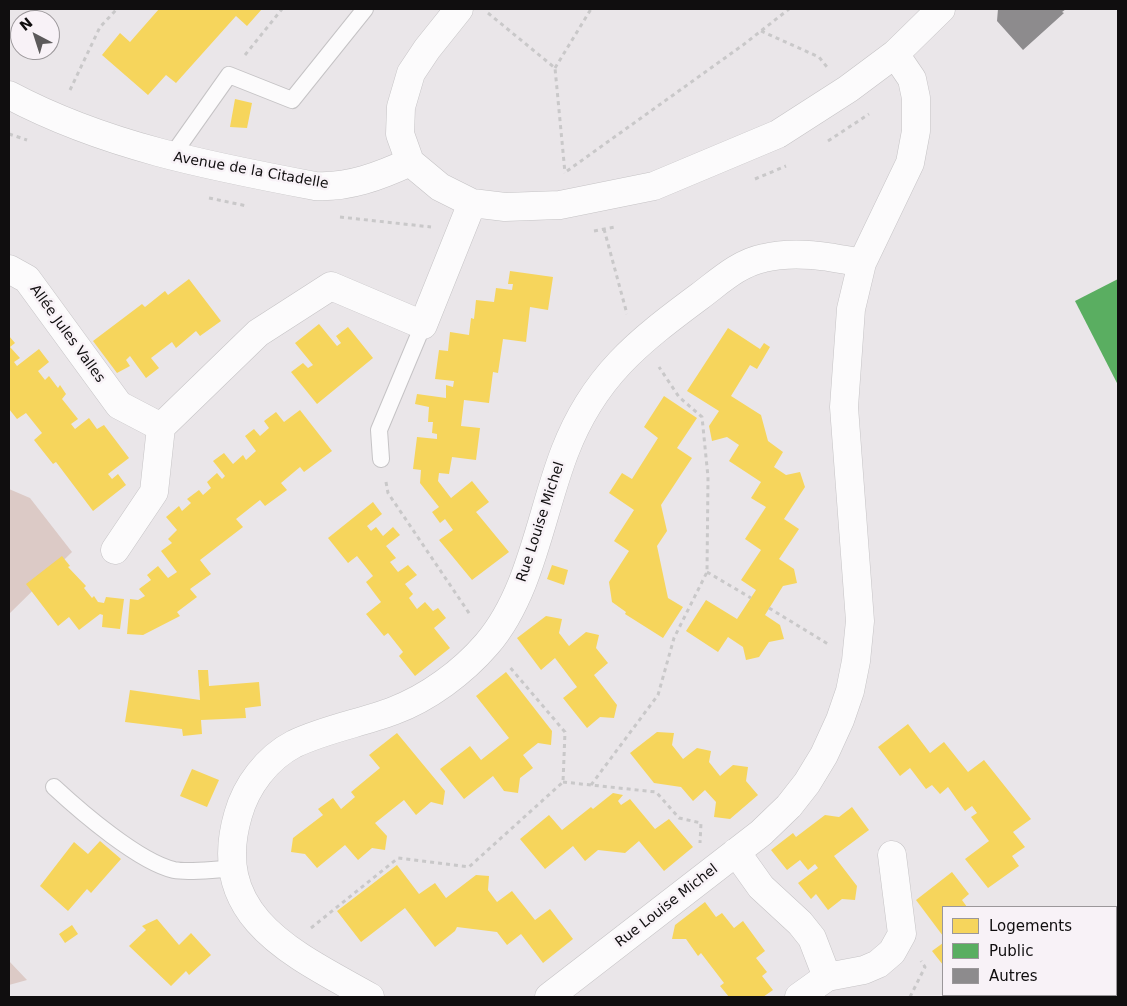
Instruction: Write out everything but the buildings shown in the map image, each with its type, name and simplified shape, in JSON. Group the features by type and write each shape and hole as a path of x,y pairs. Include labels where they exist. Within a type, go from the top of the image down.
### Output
{"street":[{"path":"459,9 427,49 411,73 401,107 400,134 410,162 440,187 472,203 505,207 560,205 654,186 778,134 848,89 895,54 941,9"},
{"name":"Rue Louise Michel","path":"549,997 726,860 782,813 808,783 840,720 850,691 856,661 860,621 844,408 851,309 862,263 910,163 916,131 916,98 912,79 895,54"},
{"name":"Avenue de la Citadelle","path":"9,96 56,118 112,140 171,157 299,183 331,187 360,181 410,162"},
{"path":"115,550 154,492 161,427 258,333 331,286 423,325 472,203"},
{"name":"Rue Louise Michel","path":"370,997 287,947 267,933 254,916 235,884 232,869 233,831 247,790 260,772 275,757 294,744 411,704 462,669 489,642 511,606 527,572 564,452 576,426 588,403 614,368 641,340 737,268 764,258 799,255 862,263"},
{"name":"Allée Jules Valles","path":"9,269 26,279 119,405 161,427"},
{"path":"799,997 826,977 864,970 878,964 892,952 902,934 892,855"},
{"path":"726,860 800,923 812,938 826,977"}],"lane":[{"path":"171,157 229,75 292,100 365,9"},
{"path":"381,459 379,430 423,325"},
{"path":"54,787 87,817 145,857 174,870 232,869"}],"path":[{"path":"56,118 100,27 117,9"},
{"path":"229,75 282,9"},
{"path":"482,9 555,68"},
{"path":"591,9 555,68 565,173 761,31 788,9"},
{"path":"761,31 818,58 848,89 866,117"},
{"path":"591,785 658,695 674,638 707,572 708,477 702,417 678,397 629,321 596,197"},
{"path":"287,947 398,858 469,867 563,782 565,732 489,642 388,493 381,459"},
{"path":"707,572 751,598"},
{"path":"769,608 856,661"},
{"path":"563,782 656,792 679,818 701,823 700,845 726,860"}],"shaded area":[{"path":"9,489 30,498 72,552 9,614"},
{"path":"9,961 27,980 9,985"}]}
